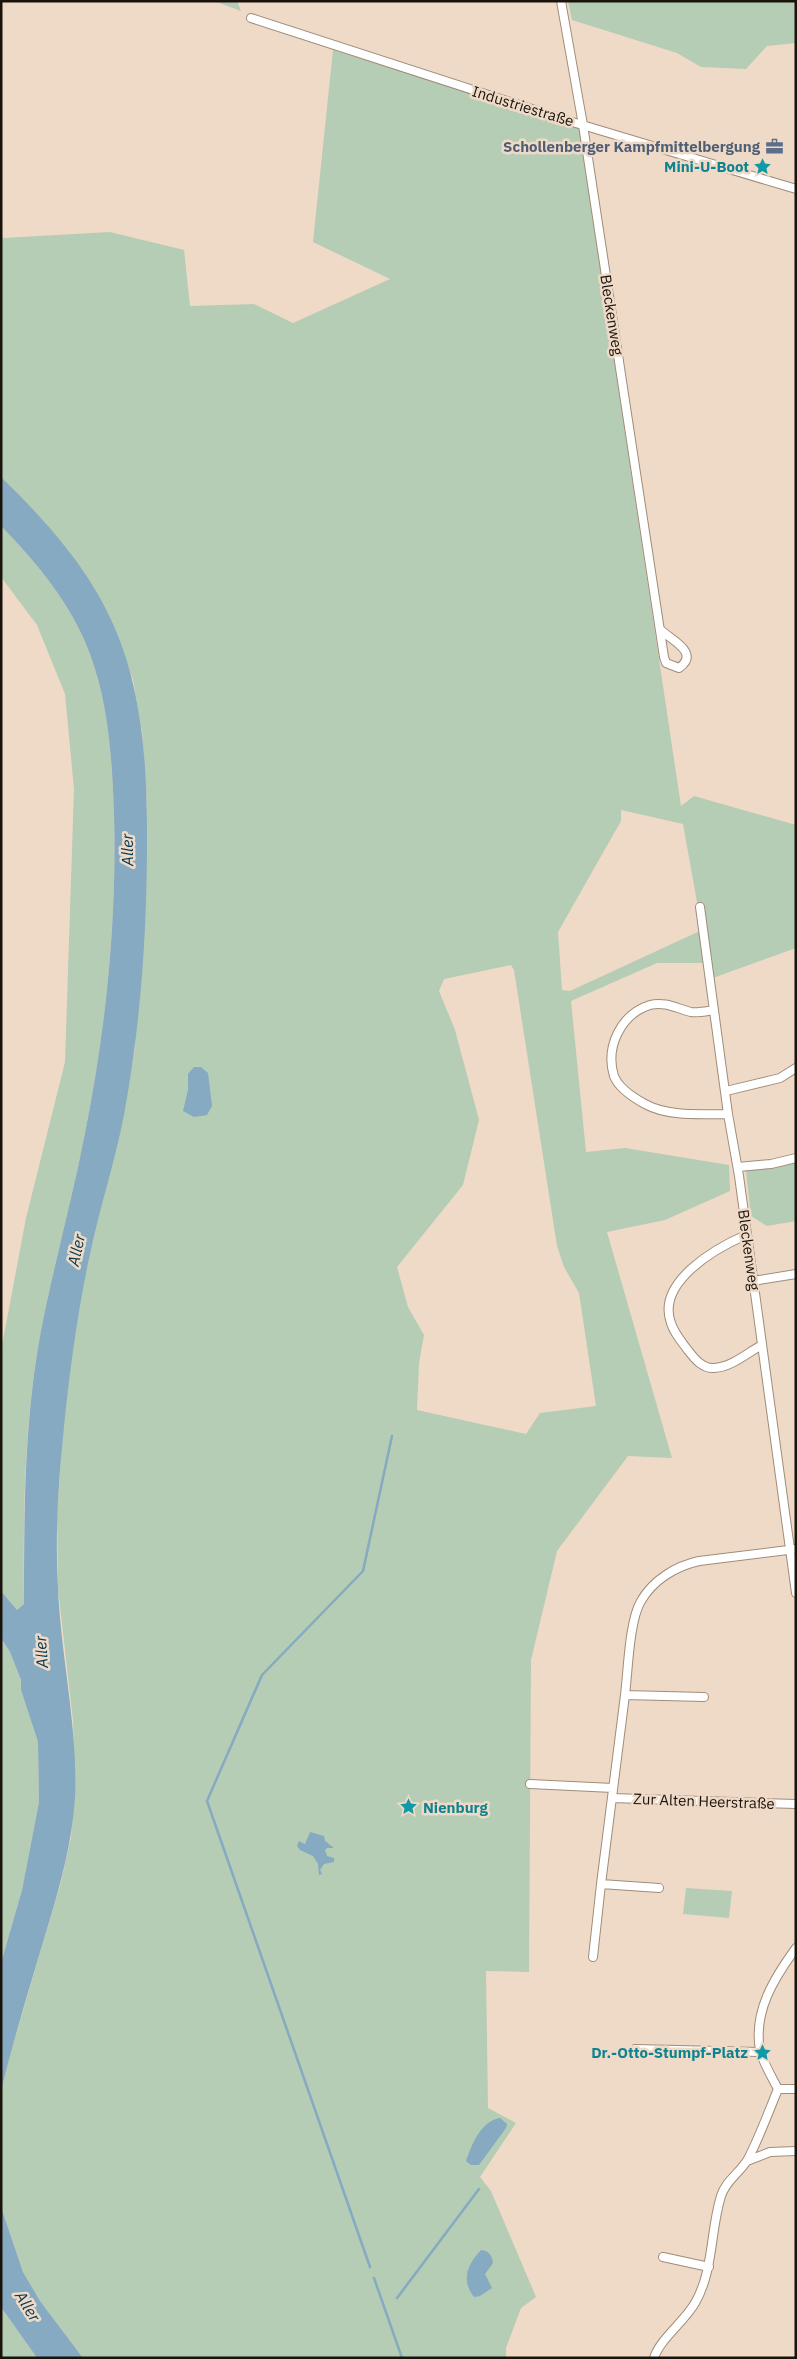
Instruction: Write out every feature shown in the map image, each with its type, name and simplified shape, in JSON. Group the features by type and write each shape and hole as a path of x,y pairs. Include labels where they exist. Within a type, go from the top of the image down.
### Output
{"street":[{"name":"Bleckenweg","path":"561,1 583,125 660,629 664,666 679,668 685,664 687,656 685,648 660,629"},
{"name":"Industriestraße","path":"251,18 583,125 796,189"},
{"name":"Bleckenweg","path":"700,907 728,1114 738,1167 746,1235 792,1550 796,1593"},
{"path":"714,1010 692,1012 672,1005 651,1005 632,1015 618,1029 612,1052 614,1077 624,1091 646,1105 682,1115 728,1114"},
{"path":"726,1090 780,1078 796,1068"},
{"path":"738,1167 771,1164 796,1158"},
{"path":"746,1235 722,1245 703,1259 679,1282 670,1301 670,1323 694,1357 701,1364 712,1368 726,1366 762,1344"},
{"path":"753,1280 796,1274"},
{"path":"593,1957 632,1630 640,1601 666,1574 688,1564 699,1561 792,1550"},
{"path":"625,1695 704,1697"},
{"path":"530,1784 613,1788"},
{"name":"Zur Alten Heerstraße","path":"612,1798 796,1804"},
{"path":"601,1884 659,1888"},
{"path":"654,2358 656,2350 680,2324 695,2302 709,2267 721,2195 730,2179 747,2160 778,2089 760,2052 759,2032 764,2006 774,1978 796,1948"},
{"path":"634,2049 760,2052"},
{"path":"778,2089 796,2089"},
{"path":"747,2160 770,2152 796,2151"},
{"path":"663,2257 709,2267"}],"green space":[{"path":"214,1 237,1 241,11"},
{"path":"568,1 796,1 796,43 767,46 746,69 701,67 677,53 572,20"},
{"path":"333,50 579,126 681,806 694,796 796,825 796,948 710,979 708,963 657,963 571,1001 586,1152 625,1148 729,1165 730,1191 665,1220 607,1232 672,1458 628,1456 557,1551 531,1660 529,1972 486,1971 488,2108 516,2123 480,2177 491,2191 536,2297 521,2308 506,2348 506,2358 83,2358 40,2301 23,2272 1,2207 1,2091 61,1882 71,1837 75,1795 73,1721 58,1588 57,1516 62,1441 73,1338 90,1252 123,1118 135,1047 147,805 142,732 133,679 88,579 62,543 1,477 1,233 3,238 110,232 184,250 190,306 254,304 293,323 390,279 313,242","holes":["621,810 683,824 702,930 570,991 562,990 558,932 621,821","511,965 514,970 557,1246 564,1267 579,1293 596,1406 540,1413 526,1434 417,1410 419,1363 424,1335 408,1307 397,1267 463,1185 479,1120 455,1030 439,991 444,979"]},
{"path":"1,526 28,555 52,586 74,619 90,654 101,693 111,753 114,814 112,934 104,1014 85,1133 45,1310 35,1369 26,1470 24,1604 17,1610 1,1591 1,1351 26,1218 65,1062 74,789 65,694 37,625 1,577"},
{"path":"796,1160 796,1221 767,1226 751,1216 746,1171"},
{"path":"1,1638 10,1652 21,1680 21,1690 38,1742 39,1802 22,1890 1,1963"},
{"path":"686,1888 732,1891 729,1918 683,1914"},
{"path":"1,2307 37,2358 1,2358"}],"water":[{"name":"Aller","path":"1,477 34,510 64,545 91,583 113,624 131,675 137,702 146,783 147,838 146,908 135,1046 124,1115 94,1236 81,1299 68,1391 60,1475 57,1569 72,1719 75,1798 61,1881 1,2091 1,1963 22,1890 39,1802 38,1742 21,1690 21,1680 10,1652 1,1638 1,1591 17,1610 24,1604 26,1470 31,1402 45,1310 80,1158 99,1054 112,934 114,814 111,753 105,713 90,654 74,619 52,586 28,555 1,526"},
{"path":"194,1067 201,1067 208,1073 212,1106 207,1115 194,1117 183,1111 188,1090 188,1074"},
{"path":"310,1832 324,1836 325,1841 334,1848 327,1848 325,1850 327,1856 334,1858 334,1862 324,1864 320,1870 322,1874 319,1875 318,1864 313,1856 300,1850 297,1846 299,1841 305,1844"},
{"path":"500,2118 507,2124 506,2128 479,2165 471,2165 466,2161 478,2134 482,2128 493,2120"},
{"name":"Aller","path":"1,2207 23,2272 40,2301 83,2358 37,2358 1,2307"},
{"path":"481,2250 488,2252 492,2258 493,2263 485,2274 492,2288 480,2296 474,2297 468,2285 467,2273 472,2261"}],"waterway":[{"path":"370,2267 207,1801 262,1675 363,1571 392,1436"},
{"path":"397,2298 479,2189"},
{"path":"374,2278 402,2358"}],"place":[{"name":"Schollenberger Kampfmittelbergung","path":"774,146"},
{"name":"Mini-U-Boot","path":"763,166"},
{"name":"Nienburg","path":"409,1807"},
{"name":"Dr.-Otto-Stumpf-Platz","path":"762,2052"}]}
